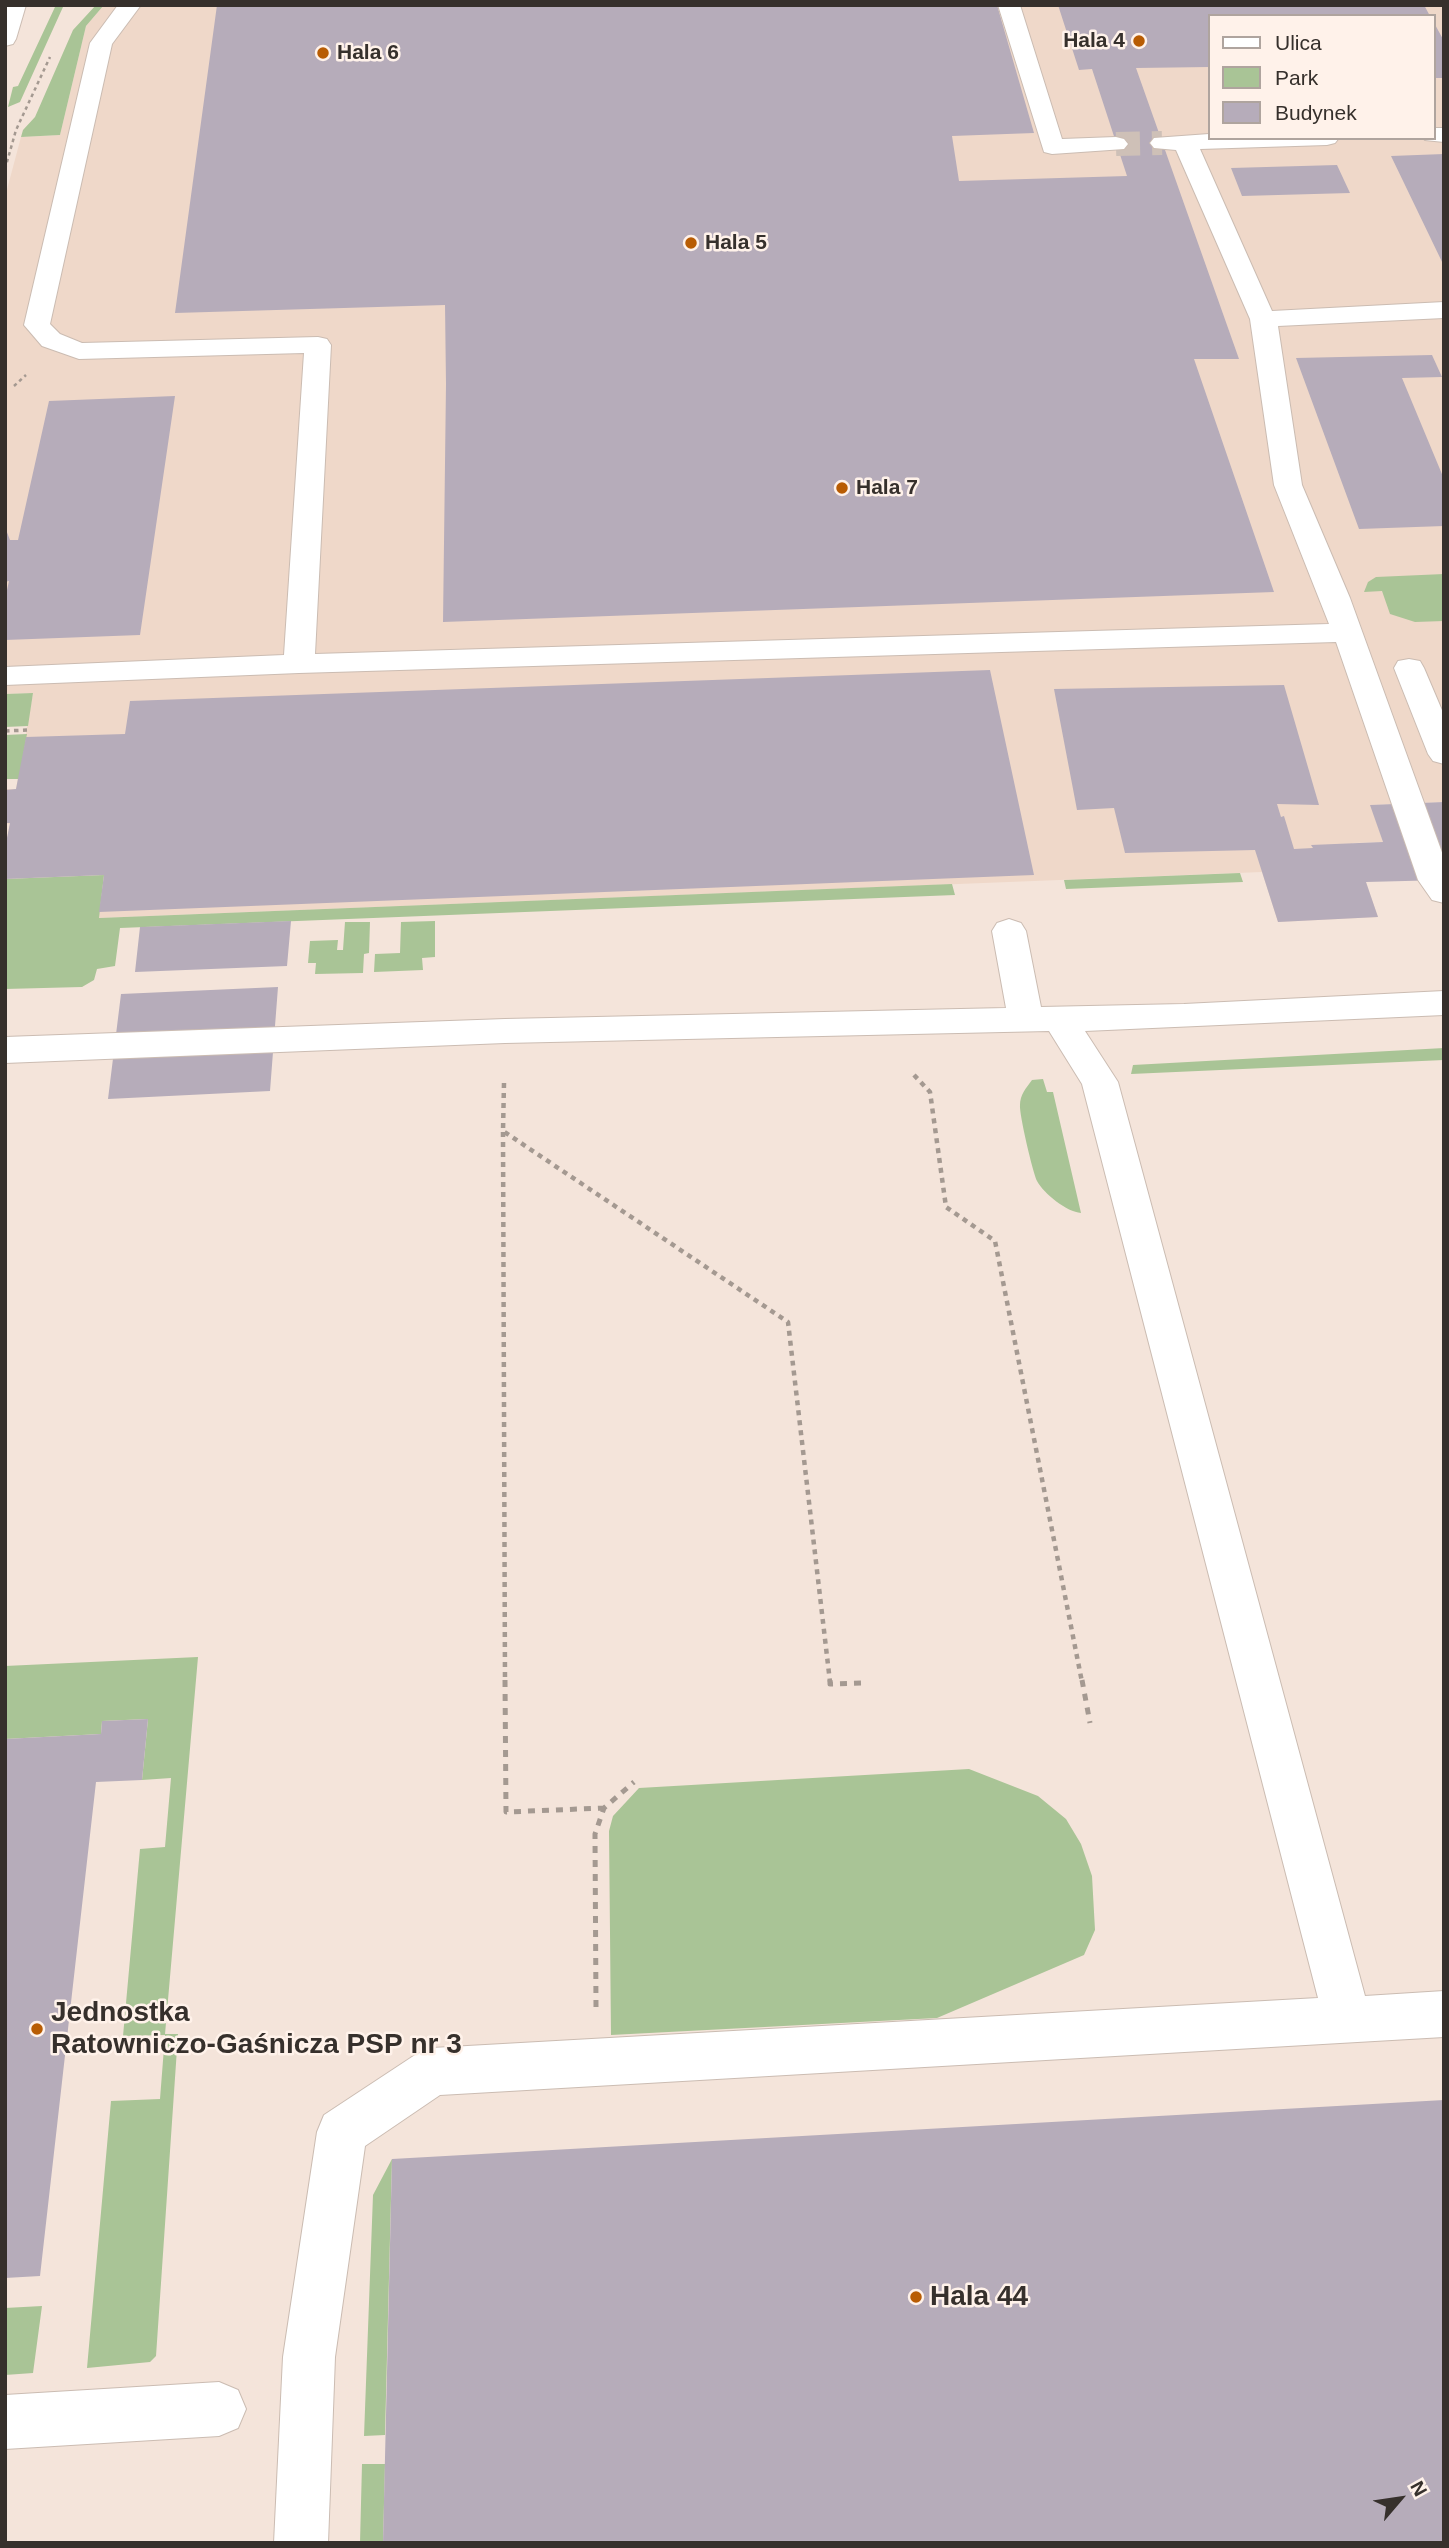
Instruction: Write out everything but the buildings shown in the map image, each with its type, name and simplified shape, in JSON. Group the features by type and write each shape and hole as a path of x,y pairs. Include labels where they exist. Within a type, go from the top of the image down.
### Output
{"main road":[{"path":"5,39 15,5"},
{"path":"130,5 101,43 37,325 51,340 79,351 318,345 299,664"},
{"path":"1009,5 1052,147 1116,144"},
{"path":"1265,140 1173,143 1263,319 1272,360 1288,485 1347,633 1435,880 1444,892"},
{"path":"1263,319 1444,310"},
{"path":"5,676 299,664 1347,633"},
{"path":"1358,668 1444,667"},
{"path":"1409,668 1444,754"},
{"path":"1009,931 1042,1018 1100,1082 1347,2020"},
{"path":"5,1050 505,1031 1184,1016 1444,1003"},
{"path":"302,2543 309,2357 342,2132 432,2072 1444,2014"},
{"path":"5,2422 219,2409"}],"path":[{"path":"5,169 16,130 51,53"},
{"path":"5,731 27,730"},
{"path":"914,1075 930,1092 946,1207 995,1241 1090,1723"},
{"path":"504,1083 506,1812 604,1808"},
{"path":"503,1131 788,1322 830,1684 865,1683"},
{"path":"596,2062 595,1833 604,1808 634,1782"}],"shaded area":[{"path":"104,5 1444,5 1444,802 1371,805 1383,842 1352,843 1378,917 1278,922 1262,872 98,918 104,875 5,879 5,848 10,824 5,823 5,789 16,789 33,693 5,694 5,197 21,137 60,135 86,26"}],"green space":[{"path":"96,5 104,5 86,26 60,135 21,137 23,130 35,117 73,30"},
{"path":"55,7 63,7 20,102 8,107 13,87 18,86"},
{"path":"1444,574 1444,621 1415,622 1390,614 1382,591 1364,592 1368,582 1376,577"},
{"path":"33,693 28,726 5,727 5,694"},
{"path":"27,734 19,779 5,779 5,735"},
{"path":"1240,873 1243,882 1066,889 1064,880"},
{"path":"104,875 99,918 952,884 955,895 120,928 115,966 97,969 94,980 82,987 5,989 5,879"},
{"path":"435,921 435,957 422,958 423,970 374,972 375,954 400,953 401,922"},
{"path":"345,922 370,922 369,953 364,954 363,973 315,974 316,963 308,963 310,941 338,940 337,950 343,950"},
{"path":"1444,1048 1444,1060 1131,1074 1133,1065"},
{"path":"1043,1079 1047,1092 1053,1092 1081,1213 1050,1197 1037,1181 1033,1167 1020,1101 1032,1080"},
{"path":"198,1657 165,2034 178,2034 156,2356 150,2362 87,2368 111,2101 160,2099 165,2035 123,2036 140,1849 165,1847 171,1778 142,1780 148,1719 102,1721 101,1734 5,1739 5,1666"},
{"path":"969,1769 1038,1796 1066,1819 1081,1844 1092,1876 1095,1930 1084,1955 937,2018 611,2035 609,1831 613,1816 639,1788"},
{"path":"392,2159 385,2435 364,2436 373,2195"},
{"path":"42,2306 33,2373 5,2375 5,2308"},
{"path":"362,2464 385,2464 383,2543 360,2543"}],"tunnel":[{"path":"1116,144 1162,143"}],"place":[{"name":"Hala 4","path":"1139,41"},
{"name":"Hala 6","path":"323,53"},
{"name":"Hala 5","path":"691,243"},
{"name":"Hala 7","path":"842,488"},
{"name":"Jednostka Ratowniczo-Gaśnicza PSP nr 3","path":"37,2029"},
{"name":"Hala 44","path":"916,2297"}]}
